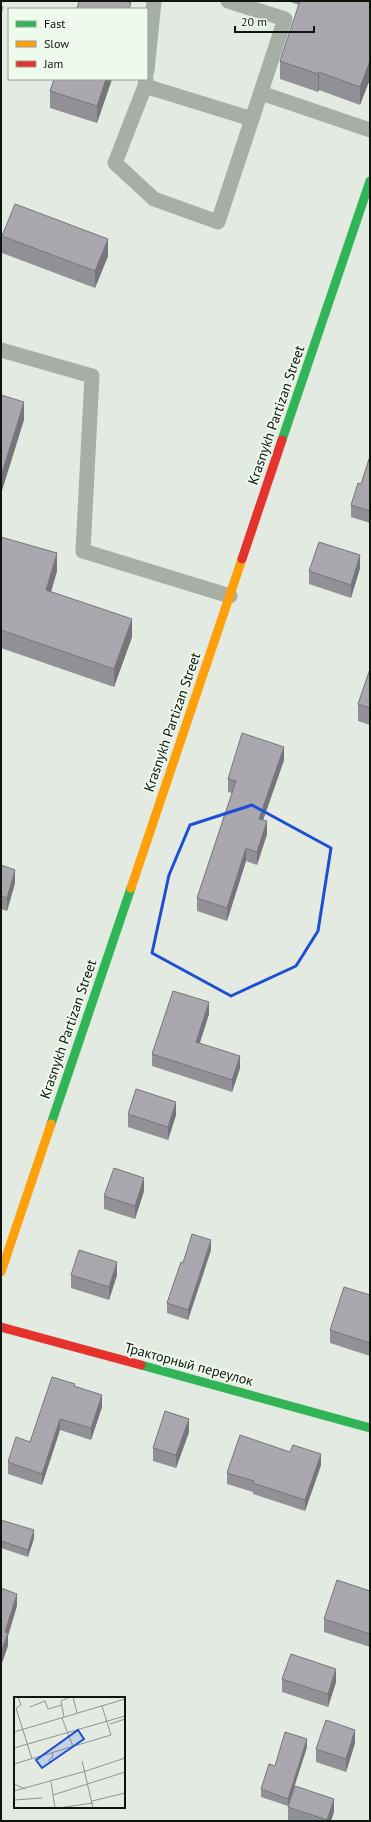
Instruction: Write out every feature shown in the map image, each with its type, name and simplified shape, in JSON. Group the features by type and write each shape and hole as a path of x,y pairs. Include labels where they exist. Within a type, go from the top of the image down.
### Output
{"street":[{"name":"Krasnykh Partizan Street","path":"1,1272 370,181"},
{"name":"Тракторный переулок","path":"1,1327 370,1428"}],"lane":[{"path":"148,61 154,1"},
{"path":"228,1 285,18 261,93 218,222 154,199 115,163 146,82 252,119"},
{"path":"261,93 370,130"},
{"path":"1,350 92,376 83,551 230,596"}],"highlighted area":[{"path":"252,805 331,848 318,931 296,966 231,996 152,953 169,875 190,825"}],"building":[{"path":"79,1 125,1 131,3 129,8 77,8"},
{"path":"300,1 370,1 370,61 360,87 319,72 318,74 280,61"},
{"path":"54,80 106,80 97,106 50,91"},
{"path":"15,204 108,239 95,271 2,236"},
{"path":"1,395 24,402 1,476"},
{"path":"370,456 370,511 351,505 358,483 361,484"},
{"path":"1,537 57,553 46,590 132,619 114,669 1,630"},
{"path":"319,542 360,555 351,585 309,571"},
{"path":"370,669 370,708 358,704"},
{"path":"242,733 284,747 259,819 267,821 257,852 246,848 227,908 197,898 236,781 228,779"},
{"path":"1,865 15,870 7,898 1,896"},
{"path":"173,991 209,1002 196,1042 240,1056 232,1080 152,1054"},
{"path":"136,1089 176,1102 168,1127 128,1114"},
{"path":"114,1168 144,1178 135,1206 104,1196"},
{"path":"192,1234 211,1240 188,1310 167,1303 181,1262 183,1263"},
{"path":"79,1250 117,1262 109,1287 71,1275"},
{"path":"344,1287 370,1295 370,1343 330,1330"},
{"path":"52,1377 75,1384 74,1386 102,1395 91,1428 60,1419 42,1474 8,1462 16,1437 30,1442"},
{"path":"165,1411 189,1419 176,1455 153,1448"},
{"path":"240,1435 290,1452 293,1445 321,1454 305,1500 253,1483 254,1481 227,1473"},
{"path":"1,1520 34,1530 28,1550 1,1541"},
{"path":"337,1580 370,1591 370,1634 324,1619"},
{"path":"1,1588 17,1594 5,1632 8,1633 1,1653"},
{"path":"291,1654 336,1669 328,1694 282,1679"},
{"path":"326,1720 355,1730 346,1759 316,1749"},
{"path":"285,1732 307,1739 288,1799 261,1789 269,1764 275,1766"},
{"path":"295,1786 334,1799 327,1820 288,1807"}],"railway":[{"path":"1,11 4,1"}],"traffic: fast":[{"path":"282,440 370,181"},
{"path":"51,1124 131,888"},
{"path":"141,1365 370,1428"}],"traffic: slow":[{"path":"131,888 242,559"},
{"path":"1,1272 51,1124"}],"traffic: jam":[{"path":"242,559 282,440"},
{"path":"1,1327 141,1365"}]}
